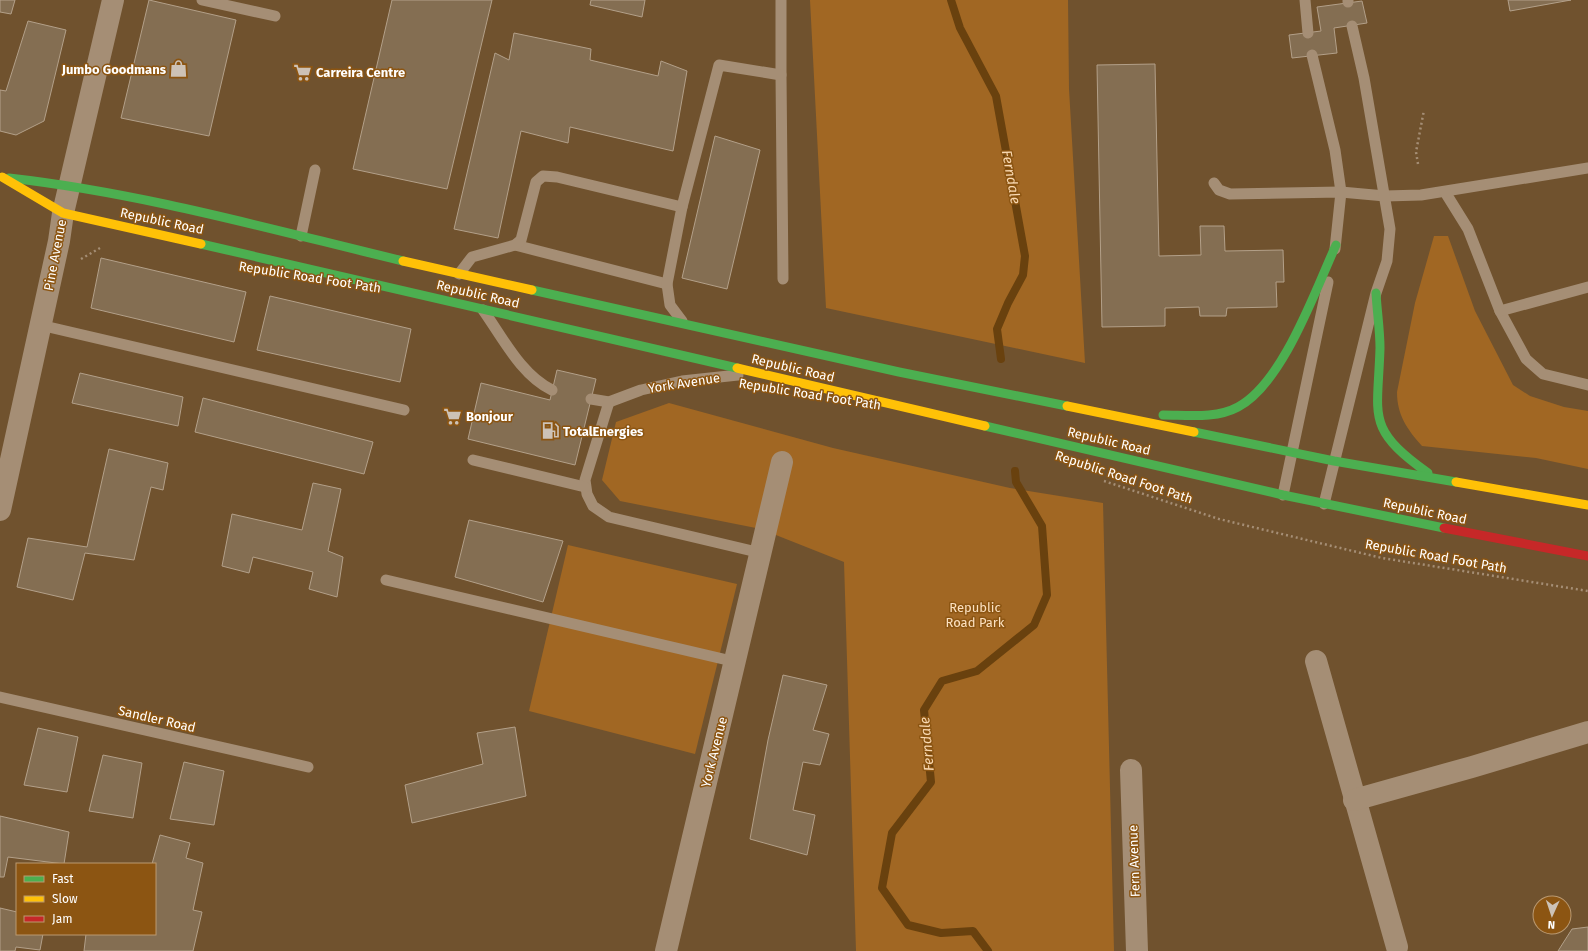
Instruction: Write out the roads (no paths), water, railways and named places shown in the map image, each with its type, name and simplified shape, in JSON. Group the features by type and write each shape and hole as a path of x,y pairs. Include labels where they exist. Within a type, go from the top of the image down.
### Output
{"main road":[{"name":"Republic Road","path":"1,177 70,185 130,196 459,274 685,325 1091,412 1334,460 1588,505"},
{"name":"Republic Road","path":"1,177 63,214 127,226 1283,495 1499,540 1588,556"},
{"path":"1091,412 1199,416 1216,414 1238,407 1264,386 1278,366 1336,245"},
{"path":"1376,293 1380,346 1376,391 1376,411 1383,432 1391,445 1404,457 1434,477"}],"street":[{"name":"Pine Avenue","path":"0,510 40,325 60,241 63,214 113,0"},
{"name":"York Avenue","path":"666,951 736,662 782,462"},
{"path":"1316,662 1397,947"},
{"path":"1354,800 1472,767 1588,732"},
{"name":"Fern Avenue","path":"1131,770 1137,951"}],"lane":[{"path":"202,0 275,16"},
{"path":"781,0 783,279"},
{"path":"1305,0 1308,33"},
{"path":"1324,504 1376,293 1387,261 1390,229 1364,78 1352,26"},
{"path":"1283,495 1336,245 1341,192 1335,150 1312,56"},
{"path":"685,325 670,305 667,284 682,207 719,65 781,75"},
{"path":"1214,183 1218,190 1230,194 1341,192 1385,196 1421,195 1588,168"},
{"path":"301,236 315,170"},
{"path":"516,245 521,240 524,231 536,182 543,176 557,177 682,207"},
{"path":"1444,192 1468,229 1500,311 1526,359 1543,374 1588,385"},
{"path":"459,274 472,257 516,245 667,284"},
{"path":"1500,311 1588,287"},
{"path":"482,308 523,368 539,384 552,390"},
{"path":"40,325 404,410"},
{"name":"York Avenue","path":"591,399 608,402 641,390 682,380 761,373"},
{"path":"608,402 585,480 585,487 593,506 609,517 761,552"},
{"path":"473,460 585,487"},
{"path":"386,580 736,662"},
{"name":"Sandler Road","path":"0,697 308,768"}],"waterway":[{"name":"Ferndale","path":"951,0 960,28 996,96 1025,256 1023,275 1008,303 997,329 1001,359"},
{"name":"Ferndale","path":"988,951 973,931 941,933 908,925 882,888 892,833 931,782 924,710 942,681 977,671 1034,625 1047,595 1042,526 1016,482 1015,471"}],"place":[{"name":"Jumbo Goodmans","path":"179,69"},
{"name":"Carreira Centre","path":"303,72"},
{"name":"Bonjour","path":"453,416"},
{"name":"TotalEnergies","path":"550,431"}],"park label":[{"name":"Republic Road Park","path":"975,614"}]}
